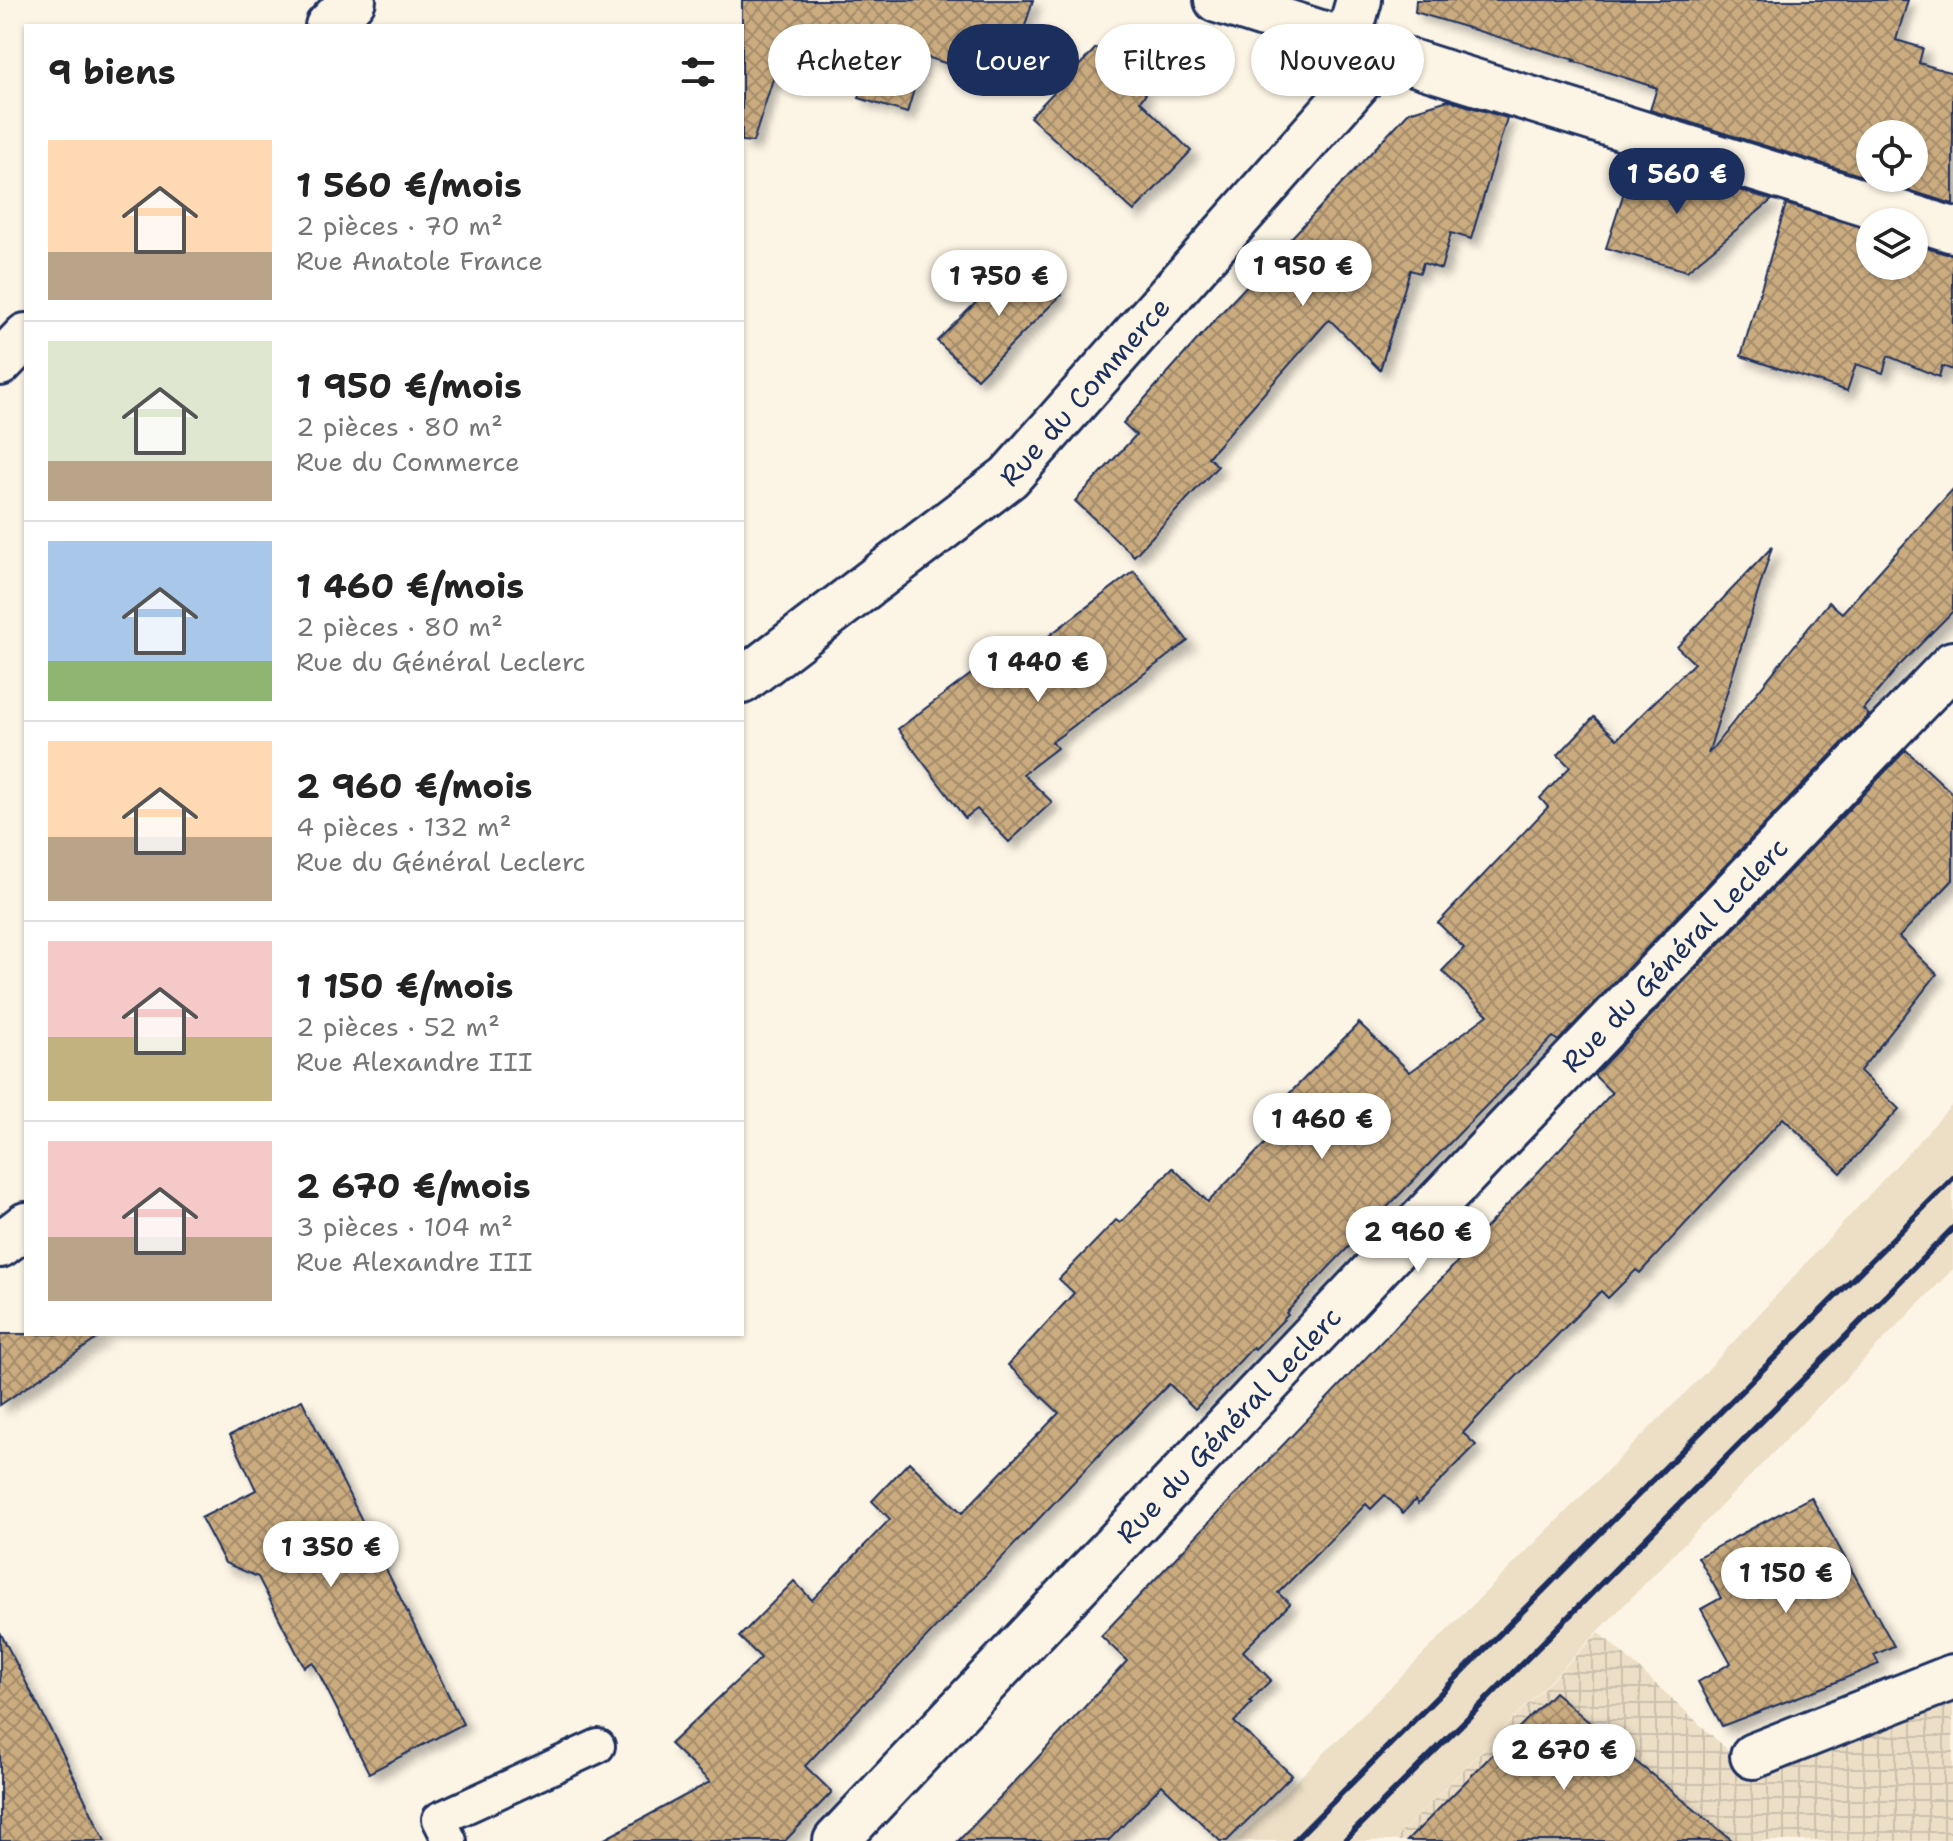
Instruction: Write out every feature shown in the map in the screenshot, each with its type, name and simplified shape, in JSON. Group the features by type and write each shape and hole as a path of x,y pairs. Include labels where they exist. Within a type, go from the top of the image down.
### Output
{"street":[{"path":"330,24 353,0"},
{"path":"1217,0 1291,24"},
{"path":"1359,0 1362,24"},
{"path":"1424,66 1953,230"},
{"name":"Rue du Commerce","path":"744,679 1009,477 1325,96"},
{"path":"0,363 24,338"},
{"name":"Rue du Général Leclerc","path":"836,1841 1506,1131 1953,664"},
{"path":"0,1245 24,1227"},
{"path":"1753,1756 1953,1677"}],"lane":[{"path":"450,1841 439,1819 598,1746"}],"shaded area":[{"path":"1953,1104 1953,1269 1393,1841 1236,1841 1698,1380"},
{"path":"1599,1632 1753,1773 1953,1695 1953,1841 1393,1841"}],"building":[{"path":"742,0 1033,0 1026,24 947,24 947,64 931,58 931,24 768,24 768,95 753,142 744,141"},
{"path":"1416,0 1908,0 1896,40 1923,48 1919,63 1953,73 1953,204 1914,192 1928,192 1928,120 1856,120 1856,174 1650,110 1657,88 1415,12"},
{"path":"1095,49 1095,96 1144,96 1140,101 1191,151 1134,211 1030,117 1050,96 1079,96 1079,66"},
{"path":"860,96 912,96 907,113"},
{"path":"1448,100 1507,118 1471,239 1451,233 1441,269 1423,263 1420,273 1410,270 1380,370 1330,320 1326,323 1208,457 1218,466 1134,556 1075,501 1136,435 1123,423 1409,112"},
{"path":"1635,158 1772,200 1687,271 1606,248"},
{"path":"1786,204 1856,226 1856,280 1928,280 1928,248 1953,254 1953,370 1942,366 1939,377 1888,356 1883,373 1856,364 1847,391 1741,356"},
{"path":"1021,258 1061,295 977,379 937,341"},
{"path":"1953,489 1953,611 1899,666 1863,709 1869,715 1558,1041 1553,1037 1195,1409 1169,1384 1101,1453 805,1766 832,1792 785,1841 601,1841 710,1782 670,1744 761,1658 739,1637 794,1581 812,1600 890,1519 872,1501 909,1462 962,1513 1059,1413 1008,1365 1074,1293 1059,1279 1116,1220 1120,1223 1173,1168 1208,1202 1282,1126 1270,1113 1359,1023 1410,1072 1488,1015 1442,971 1464,948 1438,923 1548,807 1540,798 1570,767 1558,755 1594,717 1617,739 1694,663 1677,647 1772,547 1708,754 1829,602 1842,613"},
{"path":"1134,571 1188,641 1052,742 1057,748 1023,774 1052,802 1009,842 977,809 965,818 898,729 990,660 1000,673"},
{"path":"1906,750 1953,794 1953,880 1899,937 1937,974 1860,1071 1899,1109 1841,1173 1783,1118 1640,1273 1636,1270 1608,1298 1601,1291 1502,1391 1463,1433 1476,1445 1418,1504 1415,1500 1403,1513 1385,1495 1371,1509 1366,1504 1278,1593 1290,1604 1243,1651 1271,1680 1234,1722 1292,1775 1227,1841 1220,1841 1162,1785 1108,1841 958,1841 1127,1661 1101,1636 1482,1236 1480,1234 1612,1093 1594,1075"},
{"path":"0,1334 101,1336 0,1405"},
{"path":"302,1400 463,1724 369,1773 313,1662 304,1667 258,1577 225,1563 201,1518 256,1490 230,1435"},
{"path":"1811,1497 1894,1646 1874,1655 1879,1664 1722,1726 1698,1682 1731,1663 1701,1609 1721,1598 1698,1557"},
{"path":"0,1632 64,1756 105,1841 0,1841"},
{"path":"1554,1692 1618,1747 1733,1841 1407,1841"}],"railway":[{"path":"1294,1841 1953,1178"},
{"path":"1344,1841 1953,1228"}]}
